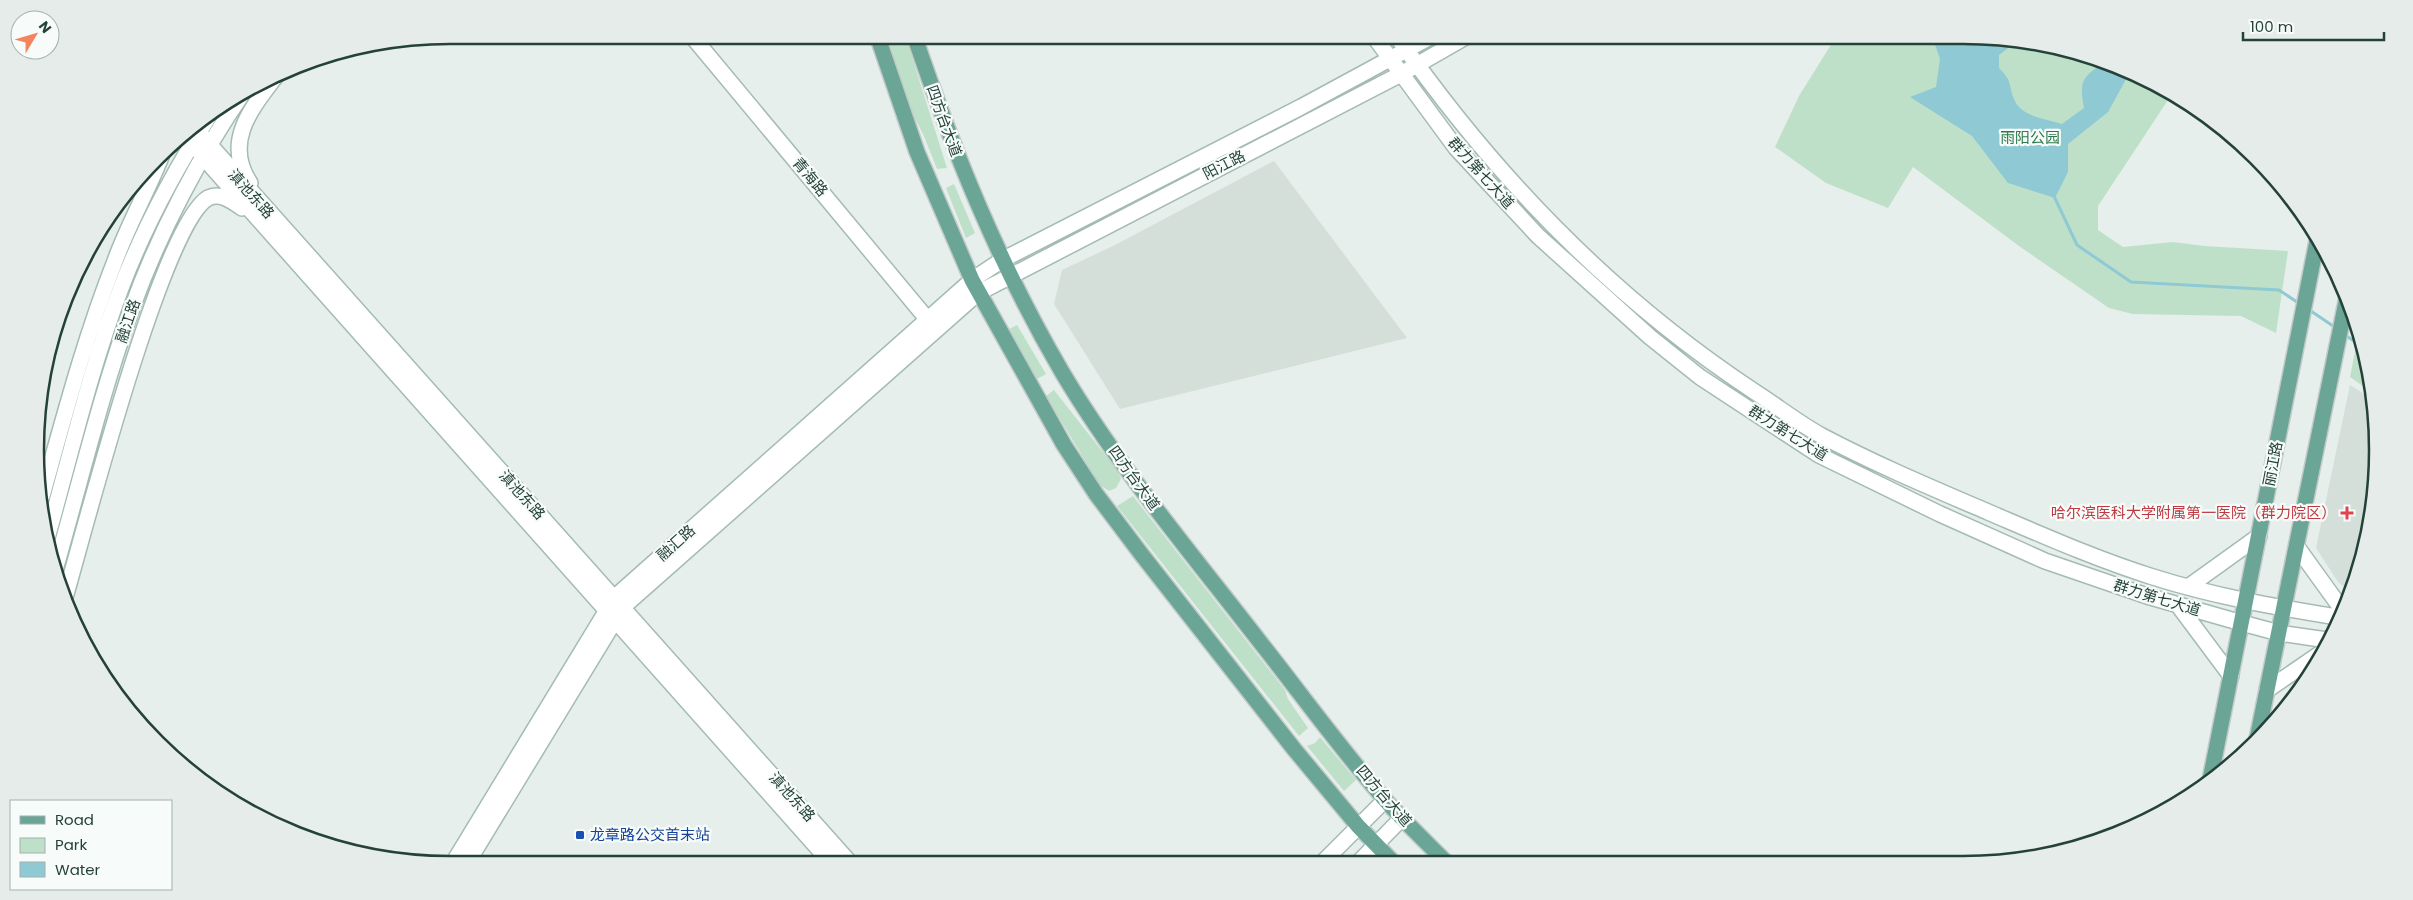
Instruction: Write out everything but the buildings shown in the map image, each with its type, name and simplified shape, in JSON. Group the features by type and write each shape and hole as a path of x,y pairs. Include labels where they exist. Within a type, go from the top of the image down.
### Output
{"main road":[{"path":"880,44 917,152 975,287 1064,445 1096,494 1294,749 1358,826 1387,856"},
{"name":"四方台大道","path":"917,44 951,142 1002,260 1063,373 1127,469 1385,800 1440,856"},
{"name":"丽江路","path":"2212,770 2315,248"},
{"path":"2259,727 2344,311"}],"street":[{"name":"青海路","path":"699,44 928,320"},
{"name":"群力第七大道","path":"1379,44 1456,148 1538,236 1650,338 1700,377 1820,455 1940,514 2045,561 2178,605 2279,633 2322,639"},
{"name":"群力第七大道","path":"1403,44 1468,134 1551,224 1653,318 1712,364 1820,435 1934,489 2057,542 2153,577 2246,602 2333,616"},
{"name":"阳江路","path":"975,287 1002,260 1390,61 1418,44"},
{"name":"阳江路","path":"975,287 1010,276 1401,74 1454,44"},
{"path":"264,216 239,161 238,143 245,121 267,87"},
{"name":"融江路","path":"59,558 132,309 153,256 206,151 235,105"},
{"name":"滇池东路","path":"193,136 615,608 844,856"},
{"name":"融江路","path":"51,524 103,341 118,295 146,230 182,161 190,138"},
{"path":"143,198 182,161"},
{"path":"45,483 82,353 115,259 154,172"},
{"path":"177,246 184,196"},
{"path":"68,588 129,375 162,278 177,246 200,204 216,196 225,198 264,216"},
{"name":"融汇路","path":"458,856 615,608 928,320 975,287"},
{"name":"融汇路","path":"471,856 615,608 975,287"},
{"path":"2188,587 2259,536"},
{"path":"2297,547 2338,604"},
{"path":"2178,605 2231,676"},
{"name":"滇池东路","path":"615,608 825,856"},
{"path":"2267,690 2311,660"},
{"path":"1329,856 1385,800"},
{"path":"1365,856 1402,818"}],"shaded area":[{"path":"1274,161 1407,338 1120,409 1054,304 1062,270 1113,246"},
{"name":"哈尔滨医科大学附属第一医院（群力院区）","path":"2350,385 2366,395 2369,450 2366,503 2355,555 2345,588 2338,582 2316,548"}],"green space":[{"path":"886,44 908,44 947,168 937,169 923,134 907,103"},
{"name":"雨阳公园","path":"1831,44 1963,44 2016,47 2094,65 2143,86 2168,99 2098,206 2098,230 2123,247 2173,242 2288,251 2276,333 2241,316 2133,314 2109,308 2019,246 1913,167 1888,208 1826,183 1775,147 1799,96"},
{"path":"954,184 975,233 966,238 946,188"},
{"path":"1017,325 1046,374 1037,379 1009,329"},
{"path":"2356,348 2364,387 2350,377"},
{"path":"1054,390 1117,470 1121,479 1116,488 1109,491 1100,485 1046,396"},
{"path":"1133,496 1285,690 1288,699 1308,728 1299,736 1117,506"},
{"path":"1320,737 1356,780 1344,791 1307,746 1315,743"}],"water":[{"path":"1935,44 2010,47 1999,55 1999,68 2008,80 2017,105 2028,114 2062,124 2084,108 2082,86 2084,80 2098,67 2126,79 2108,112 2068,144 2068,172 2055,198 2008,183 1972,136 1910,97 1936,87 1940,59"}],"waterway":[{"path":"2054,196 2077,245 2131,282 2279,290 2300,304"},
{"path":"2308,309 2336,328"},
{"path":"2345,335 2354,341"}],"place":[{"name":"哈尔滨医科大学附属第一医院（群力院区）","path":"2347,513"},
{"name":"龙章路公交首末站","path":"580,835"}]}
